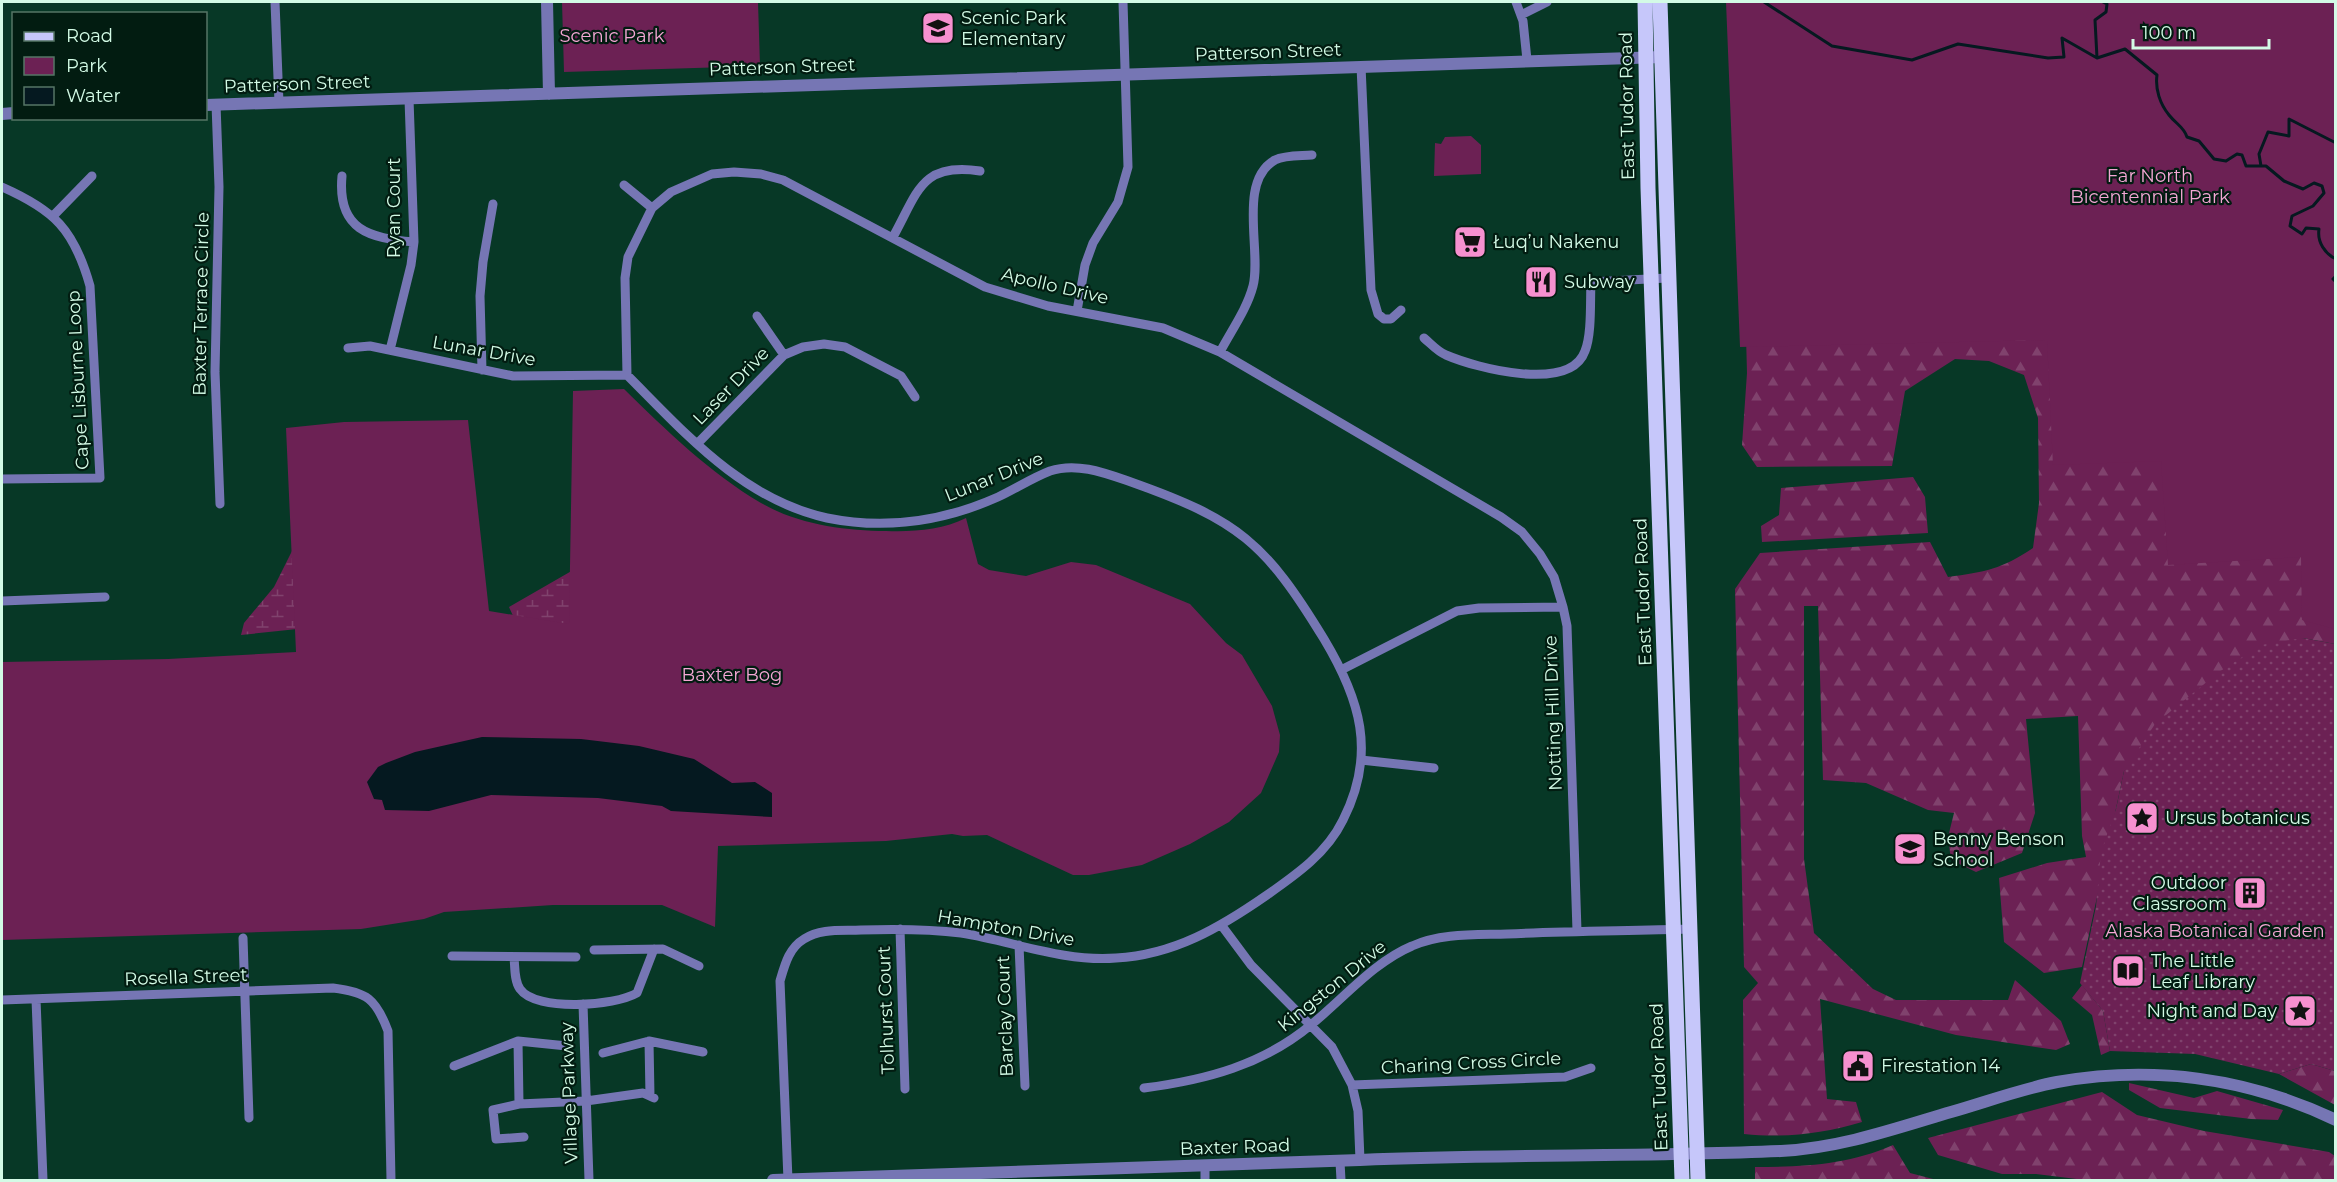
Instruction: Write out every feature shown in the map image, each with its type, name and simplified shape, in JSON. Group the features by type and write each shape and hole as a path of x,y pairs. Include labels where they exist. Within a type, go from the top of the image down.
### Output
{"main road":[{"name":"East Tudor Road","path":"1645,2 1655,58 1667,278 1698,1180"},
{"name":"East Tudor Road","path":"1660,2 1655,58 1651,279 1682,1180"}],"street":[{"path":"275,2 279,103"},
{"path":"547,2 549,94"},
{"path":"1077,311 1085,265 1093,243 1118,202 1128,166 1123,2"},
{"path":"1516,2 1521,15 1527,60"},
{"path":"1521,15 1547,2"},
{"name":"Patterson Street","path":"211,104 1527,60 1655,58"},
{"name":"Patterson Street","path":"1360,66 1371,290 1378,314 1384,319 1391,319 1401,310"},
{"name":"Ryan Court","path":"390,350 411,265 414,242 408,99"},
{"name":"Baxter Terrace Circle","path":"211,104 219,187 215,372 220,504"},
{"path":"1220,352 1253,286 1256,270 1253,209 1256,188 1267,166 1277,159 1312,155"},
{"path":"893,237 920,189 933,174 944,169 959,167 980,171"},
{"name":"Apollo Drive","path":"627,375 625,278 628,257 652,208 671,192 712,174 734,172 761,174 783,180 985,287 1016,298 1163,328 1220,352 1501,518"},
{"path":"54,215 92,176"},
{"path":"342,176 340,197 346,214 361,229 379,239 414,242"},
{"path":"624,185 652,208"},
{"name":"Cape Lisburne Loop","path":"2,187 27,198 54,215 83,260 90,286 100,478 2,479"},
{"path":"482,370 480,296 493,204"},
{"path":"1424,338 1444,354 1498,372 1544,374 1572,368 1585,351 1591,282 1667,278"},
{"path":"758,316 784,355"},
{"name":"Laser Drive","path":"697,444 784,355 803,347 824,344 845,347 901,376 915,397"},
{"name":"Lunar Drive","path":"348,348 370,346 513,376 548,378 627,375 726,470 757,491 823,517 856,523 909,522 947,515 978,506 1053,470 1076,468 1097,470 1189,502 1214,515 1251,541 1288,582 1343,669 1356,701 1361,760"},
{"name":"Notting Hill Drive","path":"1501,518 1521,532 1540,554 1554,577 1567,626 1577,931"},
{"path":"2,601 105,597"},
{"path":"1343,669 1457,611 1479,608 1563,606"},
{"path":"1361,760 1434,768"},
{"name":"Hampton Drive","path":"788,1180 780,981 788,958 800,941 826,931 900,929 961,933 1062,956 1121,958 1154,953 1188,942 1222,926 1295,876 1321,853 1343,821 1356,786 1361,760"},
{"path":"1222,926 1257,972 1312,1024 1332,1047 1352,1085 1358,1111 1360,1160"},
{"name":"Kingston Drive","path":"1144,1088 1184,1083 1235,1069 1285,1045 1392,955 1436,938 1689,928"},
{"name":"Tolhurst Court","path":"900,929 905,1089"},
{"path":"243,938 249,1118"},
{"name":"Barclay Court","path":"1019,945 1025,1086"},
{"name":"Village Parkway","path":"514,957 518,987 527,996 541,1000 583,1004 612,1003 637,993 654,949"},
{"path":"594,950 663,949 699,966"},
{"path":"452,956 576,957"},
{"name":"Rosella Street","path":"2,1000 333,988 353,990 371,999 381,1012 388,1031 391,1180"},
{"path":"36,999 43,1180"},
{"name":"Village Parkway","path":"583,1004 589,1180"},
{"path":"518,1041 519,1104"},
{"path":"454,1066 518,1041 567,1046"},
{"path":"524,1137 496,1139 493,1133 493,1110 519,1104 586,1101 643,1093 652,1097 649,1041"},
{"path":"603,1053 649,1041 703,1052"},
{"name":"Charing Cross Circle","path":"1352,1085 1565,1077 1591,1068"},
{"name":"Baxter Road","path":"773,1180 1071,1176 1360,1160 1783,1150 1837,1144 2054,1083 2131,1074 2221,1081 2278,1096 2336,1120"},
{"path":"1341,1162 1341,1180"},
{"path":"1205,1167 1205,1180"}],"green space":[{"name":"Scenic Park","path":"562,2 758,2 760,66 564,72"},
{"name":"Far North Bicentennial Park","path":"1726,2 2335,2 2335,629 2302,620 2301,557 2168,565 2161,461 2053,465 2047,340 1740,347"},
{"path":"1471,136 1481,145 1481,174 1434,176 1435,143 1441,144 1445,137"},
{"path":"1742,180 2335,352 2335,644 2303,638 2124,771 2082,967 2044,973 2004,942 1999,878 2047,863 2086,857 2082,836 2078,716 2026,719 2035,813 2022,853 1976,872 1951,860 1948,837 1954,813 1928,810 1866,783 1823,780 1818,606 1804,606 1804,859 1814,933 1873,989 1896,1000 2008,1000 2015,980 2061,1021 2070,1044 2056,1050 1956,1035 1820,999 1827,1099 1856,1102 1862,1122 1832,1130 1774,1136 1744,1134 1743,1000 1758,983 1744,967 1735,589 1760,553 1930,542 1948,577 1993,569 2012,561 2033,548 2039,503 2038,418 2024,375 1989,361 1955,359 1905,391 1892,466 1757,467 1742,445 1747,373"},
{"name":"Baxter Bog","path":"624,389 706,465 761,503 790,516 838,528 870,531 937,528 966,518 978,564 989,570 1026,576 1071,562 1096,565 1190,604 1226,643 1242,655 1272,706 1280,735 1279,752 1261,793 1229,822 1190,844 1142,865 1089,875 1073,875 987,835 952,834 886,841 718,846 715,927 662,905 553,905 444,912 424,919 361,929 2,940 2,662 168,659 296,652 286,428 344,422 468,420 489,611 569,624 573,391"},
{"path":"1913,477 1925,497 1928,533 1762,542 1761,526 1779,515 1781,488"},
{"path":"303,529 307,628 241,635 244,623 274,587"},
{"path":"575,569 611,642 529,651 509,607"},
{"name":"Alaska Botanical Garden","path":"2303,638 2335,644 2335,1071 2311,1064 2279,1074 2195,1054 2110,1051 2103,1011 2080,983 2096,906 2101,852 2116,809 2124,771 2155,724 2219,672 2261,645"},
{"path":"2082,985 2103,1011 2110,1051 2101,1055 2092,1015 2072,998"},
{"path":"2311,1064 2335,1071 2335,1105 2279,1074"},
{"path":"2129,1083 2194,1098 2217,1091 2283,1110 2278,1120 2160,1108 2129,1090"},
{"path":"2102,1092 2137,1115 2204,1131 2329,1152 2335,1156 2335,1180 2085,1180 2036,1174 2002,1174 1938,1155 1928,1138"},
{"path":"1893,1145 1910,1173 1937,1180 1755,1180 1755,1167 1825,1164 1859,1157"}],"water":[{"path":"482,737 581,739 639,746 694,759 732,783 755,782 772,793 772,817 671,811 662,806 598,798 491,795 429,811 385,810 382,800 374,799 367,782 378,767 415,752"}],"waterway":[{"path":"1764,2 1832,46 1912,60 1958,44 2048,58 2064,57 2062,38 2097,58"},
{"path":"2103,2 2107,4 2106,12 2095,20 2097,58 2125,49 2157,75 2158,91 2166,111 2187,137 2199,141 2214,159 2226,161 2237,154 2242,155 2246,166 2266,166 2284,181 2303,189 2314,183 2322,186 2324,193 2313,206 2292,216 2290,226 2302,234 2306,228 2319,229 2319,238 2323,247 2336,259"},
{"path":"2261,166 2259,154 2268,132 2289,136 2289,119 2336,143"},
{"path":"2336,276 2333,279 2336,282"}],"place":[{"name":"Scenic Park Elementary","path":"938,28"},
{"name":"Łuq’u Nakenu","path":"1470,242"},
{"name":"Subway","path":"1541,282"},
{"name":"Ursus botanicus","path":"2142,818"},
{"name":"Benny Benson School","path":"1910,849"},
{"name":"Outdoor Classroom","path":"2250,893"},
{"name":"The Little Leaf Library","path":"2128,971"},
{"name":"Night and Day","path":"2300,1011"},
{"name":"Firestation 14","path":"1858,1066"}]}
